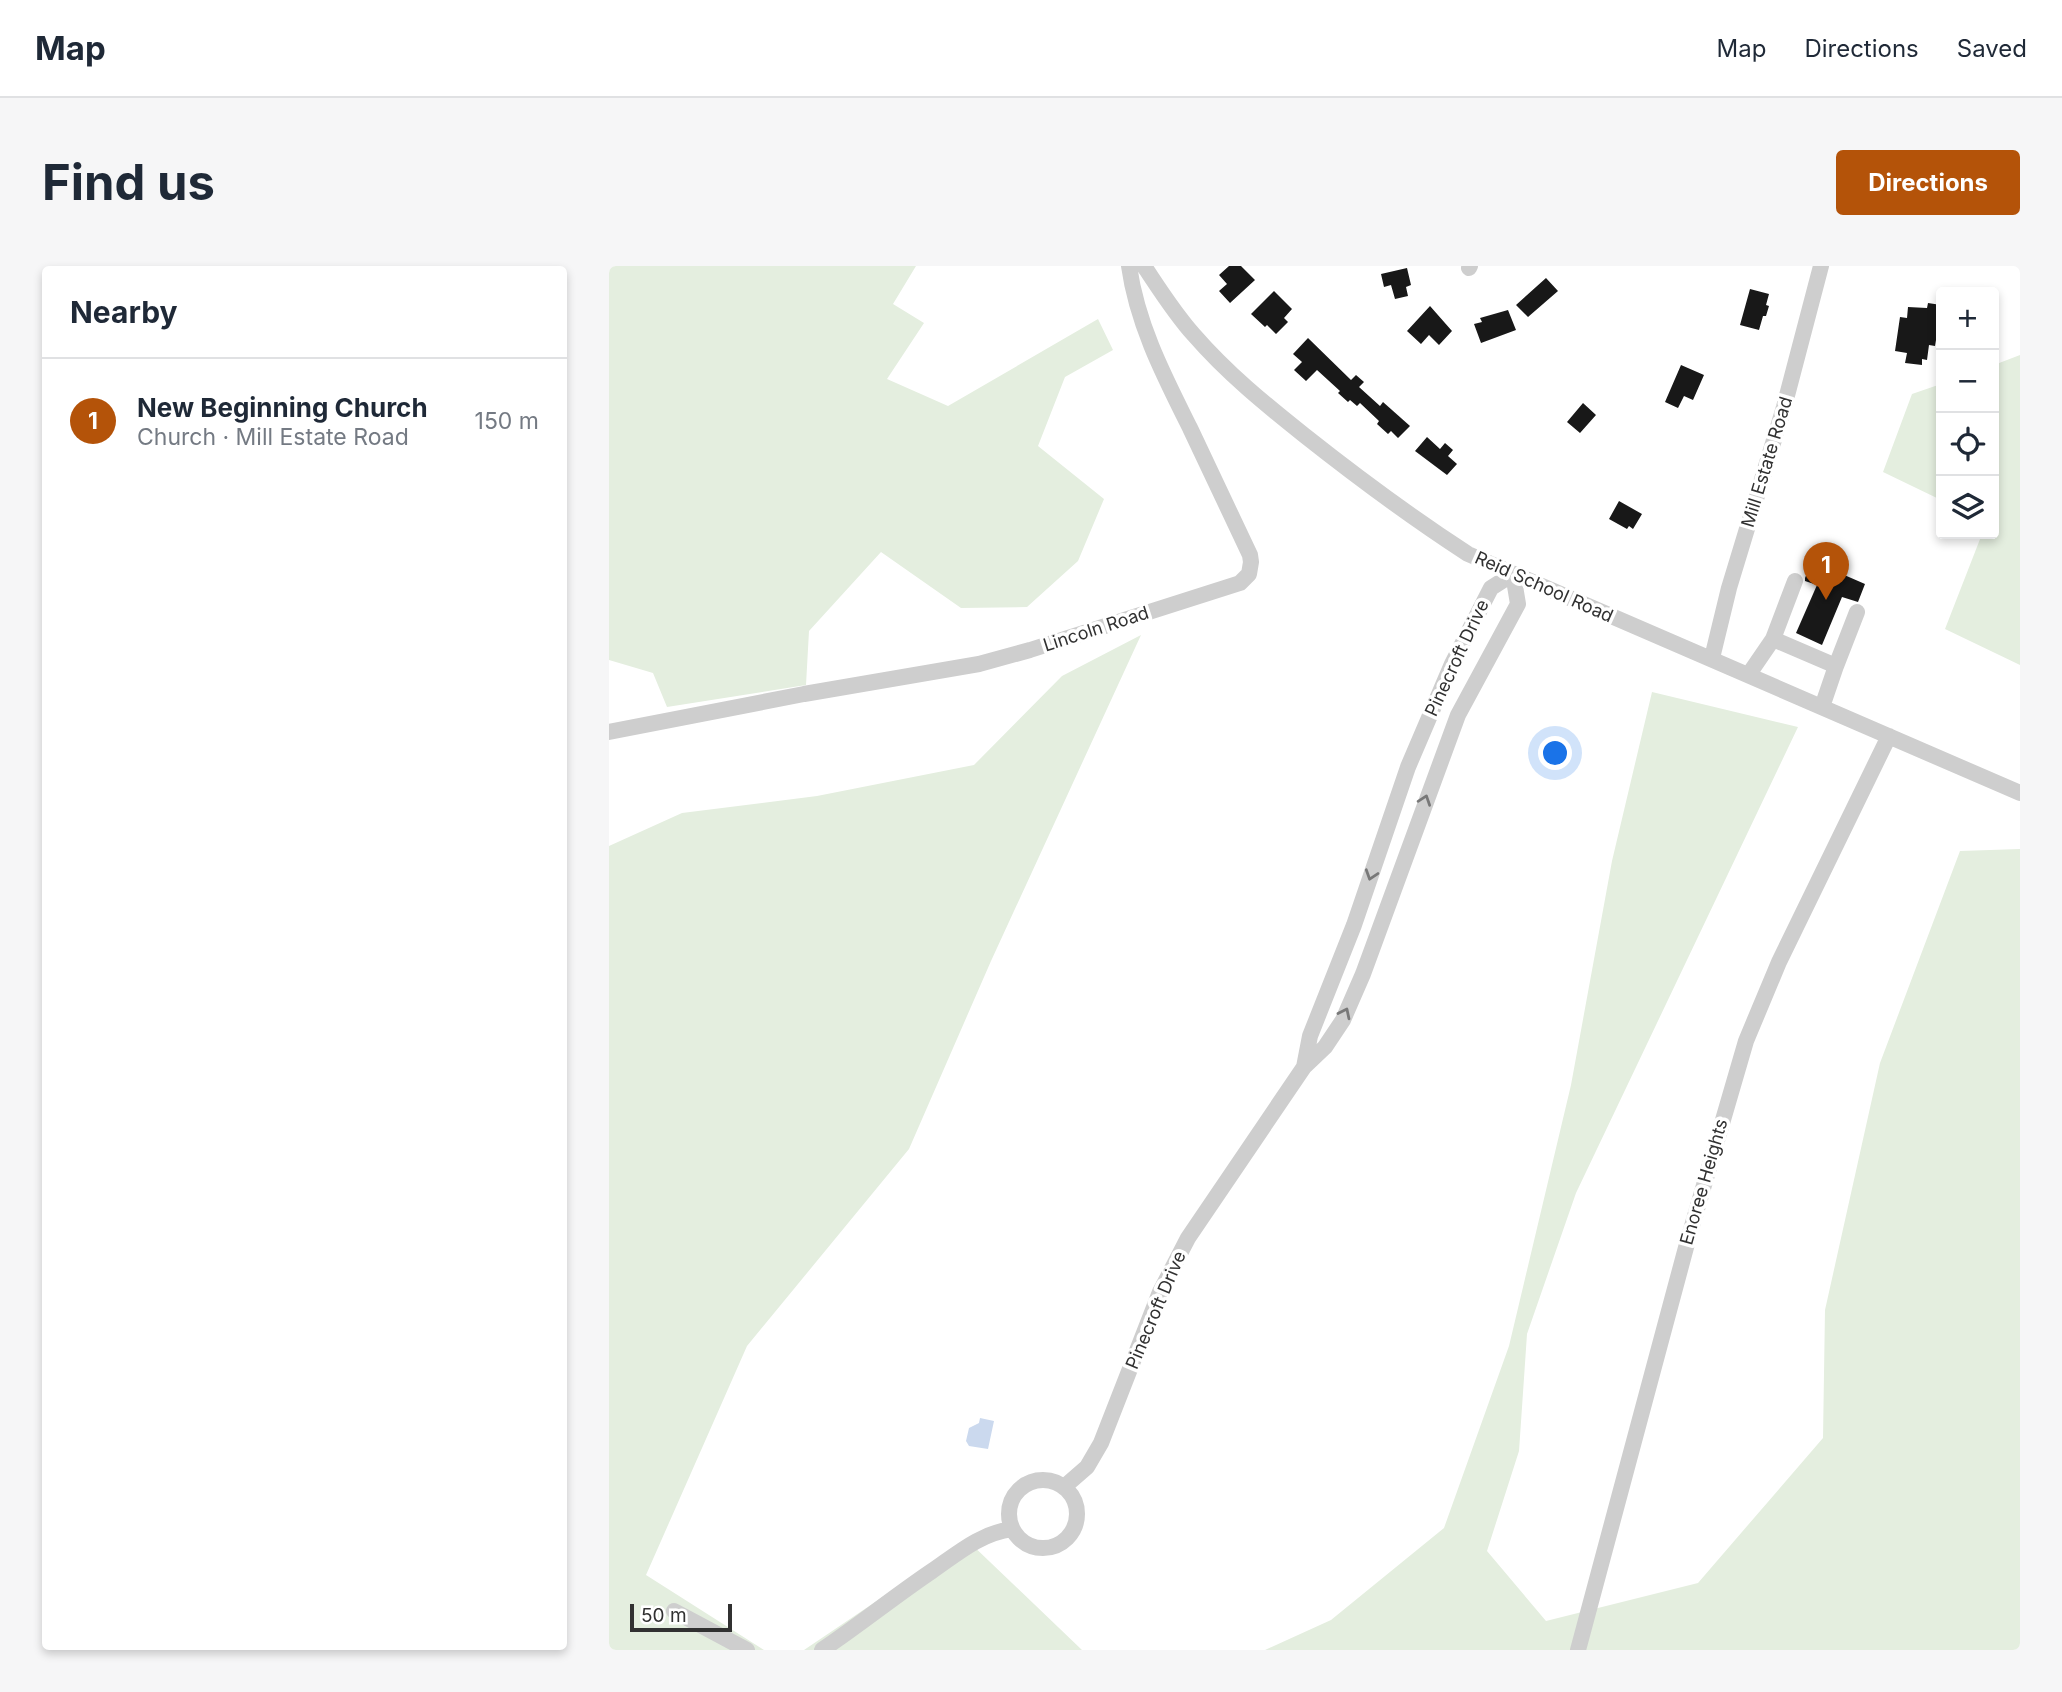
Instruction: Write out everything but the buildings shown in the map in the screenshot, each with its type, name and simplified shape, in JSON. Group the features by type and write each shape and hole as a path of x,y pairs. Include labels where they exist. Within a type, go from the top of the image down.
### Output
{"street":[{"name":"Lincoln Road","path":"609,732 804,694 979,664 1211,593 1245,579 1251,568 1250,555 1165,378 1141,318 1129,266"},
{"name":"Reid School Road","path":"1144,266 1193,335 1261,401 1418,522 1468,554 2020,793"},
{"name":"Mill Estate Road","path":"1712,658 1729,588 1784,407 1821,266"},
{"name":"Pinecroft Drive","path":"1064,1487 1087,1467 1101,1443 1160,1292 1178,1256 1304,1067 1325,1046 1343,1020 1363,974 1458,715 1518,604 1513,574 1491,588 1452,664 1408,767 1354,925 1310,1036 1304,1067"},
{"path":"1749,674 1773,639 1795,582"},
{"path":"1822,707 1857,612"},
{"path":"1773,639 1836,666"},
{"name":"Enoree Heights","path":"1578,1650 1685,1253 1746,1041 1779,962 1889,736"},
{"path":"1043,1480 1064,1487 1074,1499 1077,1514 1074,1528 1065,1540 1051,1547 1036,1547 1022,1541 1010,1522 1010,1507 1016,1493 1028,1483 1043,1480"},
{"path":"822,1650 967,1546 994,1532 1012,1529"},
{"path":"674,1611 747,1650"}],"green space":[{"path":"609,266 916,266 893,304 924,323 887,379 948,406 1098,319 1113,350 1065,377 1038,446 1104,499 1078,561 1027,607 961,608 881,552 809,631 806,685 667,707 653,673 609,660"},
{"path":"2020,355 2020,665 1945,629 1980,539 1999,539 1999,363"},
{"path":"1936,386 1936,498 1883,472 1912,394"},
{"path":"1141,635 991,961 909,1149 747,1346 646,1575 764,1650 609,1650 609,846 682,813 817,796 974,765 1062,676"},
{"path":"1652,692 1798,727 1576,1193 1527,1334 1519,1451 1487,1551 1546,1621 1698,1583 1823,1438 1825,1310 1880,1063 1960,851 2020,849 2020,1650 1265,1650 1331,1620 1444,1528 1509,1346 1571,1085 1612,861"},
{"path":"967,1540 1082,1650 804,1650"}],"water":[{"path":"980,1418 994,1421 988,1449 969,1446 966,1441 969,1428 979,1423"}],"place":[{"name":"New Beginning Church","path":"1826,600"}]}
